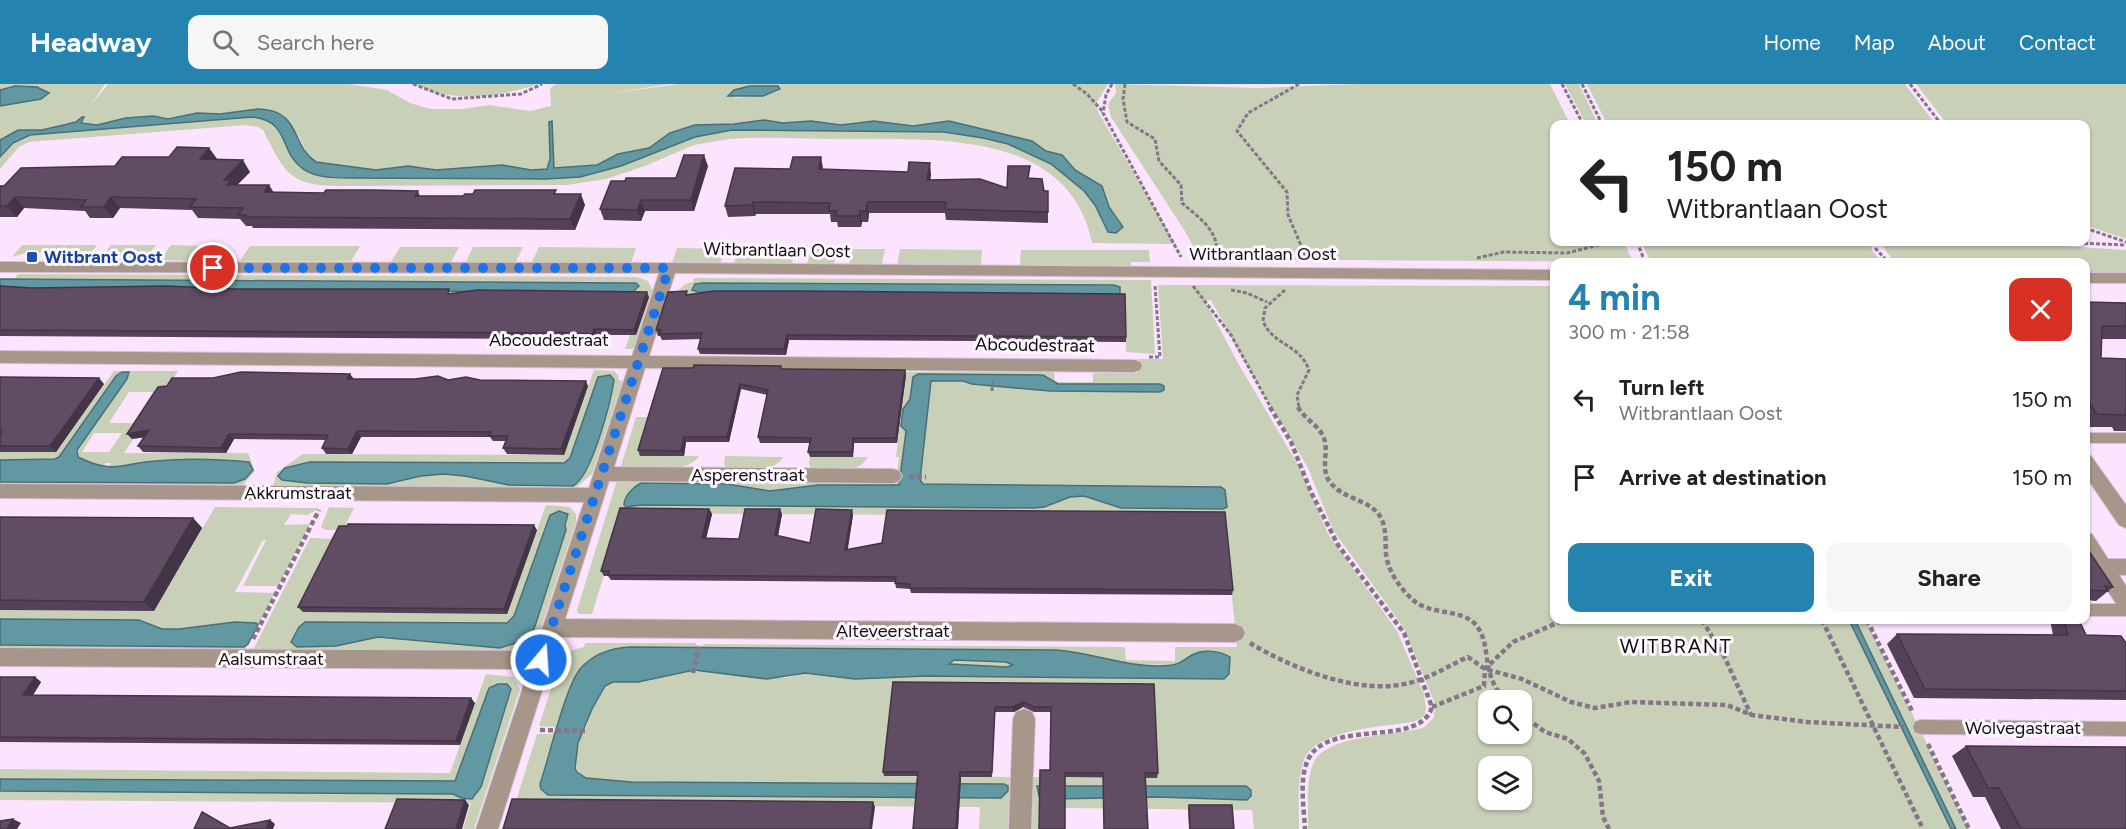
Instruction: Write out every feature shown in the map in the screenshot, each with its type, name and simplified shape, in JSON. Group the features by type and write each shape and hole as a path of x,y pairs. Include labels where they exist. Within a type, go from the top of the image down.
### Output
{"street":[{"name":"Witbrantlaan Oost","path":"0,267 669,268 1550,275"},
{"path":"487,829 669,268"},
{"path":"2090,278 2126,278"},
{"name":"Abcoudestraat","path":"0,357 639,360 1134,366"},
{"path":"2090,468 2126,520"},
{"name":"Asperenstraat","path":"602,474 893,476"},
{"name":"Akkrumstraat","path":"0,491 595,495"},
{"path":"2090,548 2126,602"},
{"path":"2103,567 2126,567"},
{"name":"Alteveerstraat","path":"552,628 1235,633"},
{"name":"Aalsumstraat","path":"0,657 541,660"},
{"path":"1020,829 1024,719"}],"lane":[{"path":"2090,438 2126,438"},
{"path":"2090,610 2126,610"},
{"name":"Wolvegastraat","path":"1920,727 2126,729"}],"path":[{"path":"413,84 452,99 521,94 542,84"},
{"path":"1072,84 1087,94 1103,113 1190,273 1195,291 1232,335 1248,370 1291,442 1311,492 1338,545 1404,633 1432,707 1430,714 1421,724 1333,740 1311,754 1305,774 1305,829"},
{"path":"1103,113 1106,95 1112,84"},
{"path":"1125,84 1124,117 1130,126 1155,139 1159,161 1181,185 1182,203 1203,221 1216,241 1218,250 1213,273 1221,285 1232,291 1247,293 1268,302 1262,311 1263,324 1273,336 1294,349 1306,362 1309,370 1298,389 1297,404 1307,420 1323,433 1327,450 1326,478 1342,493 1376,511 1386,530 1388,564 1405,591 1417,604 1432,612 1469,620 1476,624 1480,634 1485,669 1484,686 1432,707"},
{"path":"1299,84 1248,112 1237,131 1287,192 1288,215 1313,274"},
{"path":"1562,84 1581,120"},
{"path":"1582,84 1600,120"},
{"path":"1910,84 1938,120"},
{"path":"2090,230 2126,243"},
{"path":"2090,243 2126,243"},
{"path":"1459,274 1463,266 1483,255 1576,252 1597,246"},
{"path":"1875,246 1884,258"},
{"path":"1134,366 1133,357 1160,357 1154,273"},
{"path":"243,659 327,493"},
{"path":"1485,669 1514,642 1555,624"},
{"path":"1704,624 1724,656 1752,715"},
{"path":"1824,624 1923,829"},
{"path":"1235,633 1266,654 1293,665 1350,682 1399,686 1468,657 1485,669 1522,679 1571,702 1595,708 1631,702 1727,705 1752,715 1808,722 1920,727"},
{"path":"693,673 700,647"},
{"path":"1485,669 1495,690"},
{"path":"1532,722 1544,731 1571,741 1589,758 1599,780 1602,794 1600,810 1602,820 1609,829"},
{"path":"554,730 587,731"}],"shaded area":[{"path":"0,84 105,84 90,106 108,84 349,84 387,90 410,103 430,109 463,109 489,105 530,111 551,106 550,88 557,84 669,84 607,94 678,84 1108,84 1097,102 1097,110 1175,244 1092,243 1079,207 1057,180 1029,161 996,149 923,140 729,139 694,145 645,166 606,179 567,185 336,186 307,182 289,173 282,165 263,130 246,125 29,142 19,147 0,169 0,157 16,141 30,135 245,117 261,118 278,128 290,153 303,169 319,176 337,178 568,178 614,167 679,142 727,131 770,129 945,133 986,139 1024,149 1059,167 1086,193 1105,228 1116,233 1122,229 1122,225 1109,207 1102,186 1075,170 1064,157 1046,151 1028,139 953,122 907,126 874,121 841,125 764,120 734,124 695,125 670,133 649,148 618,154 597,165 553,168 552,122 548,169 531,170 502,165 436,170 408,166 376,170 316,162 309,157 298,135 284,116 265,109 220,114 197,113 168,119 153,116 126,118 97,125 66,123 42,130 18,130 0,140 0,106 41,99 32,86 0,90","holes":["755,86 780,90 767,95 735,98 734,90"]},
{"path":"415,84 538,84 492,95 460,96 429,90"},
{"path":"1115,84 1257,88 1356,84 1550,84 1568,120 1550,120 1550,246 1626,246 1631,258 1550,258 1550,261 1200,259 1186,233 1111,117 1108,104 1116,93"},
{"path":"1565,84 1579,84 1596,120 1584,120"},
{"path":"1587,84 1905,84 1932,120 1605,120"},
{"path":"1916,84 2126,84 2126,239 2090,227 2090,120 1944,120"},
{"path":"15,86 37,87 49,93 41,99 0,106 0,90"},
{"path":"750,86 778,86 780,89 763,96 728,96 734,90"},
{"path":"258,109 282,115 294,130 302,147 316,162 376,170 408,166 436,170 502,165 531,170 547,169 550,159 549,122 552,121 554,168 597,165 618,154 649,148 670,133 695,125 734,124 764,120 783,123 811,121 841,125 874,121 913,126 949,121 1032,141 1046,151 1062,155 1075,170 1102,186 1109,207 1123,227 1116,233 1108,232 1095,205 1084,191 1051,164 1008,144 944,132 732,130 695,137 621,166 580,177 546,179 331,178 319,176 308,172 295,162 279,130 273,124 252,117 30,135 13,143 0,157 0,140 18,130 42,130 76,122 82,117 84,117 81,123 97,125 126,118 153,116 168,119 197,113 220,114"},
{"path":"22,245 97,245 85,260 56,260 62,253 28,252 12,257"},
{"path":"111,245 156,245 145,260 100,260"},
{"path":"171,245 203,246 193,261 160,260"},
{"path":"250,246 360,246 351,261 240,261"},
{"path":"1643,246 1872,246 1879,258 1649,258"},
{"path":"1883,246 2063,246 2126,250 2126,272 2090,272 2090,258 1891,258"},
{"path":"400,247 459,247 451,262 391,262"},
{"path":"473,247 523,247 516,262 466,262"},
{"path":"539,247 636,248 631,263 532,262"},
{"path":"677,248 724,249 720,264 672,263"},
{"path":"738,249 795,249 792,264 734,264"},
{"path":"811,249 837,249 834,264 807,264"},
{"path":"852,249 885,249 882,264 849,264"},
{"path":"900,249 982,250 981,265 897,265"},
{"path":"1021,250 1149,250 1150,262 1131,262 1131,266 1020,265"},
{"path":"18,274 637,277 648,281 653,291 634,347 625,349 643,298 0,289 638,289 639,285 627,283 0,279 15,278"},
{"path":"694,278 1151,280 1155,354 1126,352 1125,300 688,298 677,292 685,284 693,282","holes":["702,283 1120,287 1120,293 698,292 692,290 695,284"]},
{"path":"0,279 636,283 639,286 633,292 0,289"},
{"path":"695,284 1114,285 1120,287 1120,294 698,292 692,290"},
{"path":"1158,285 1550,286 1550,624 1851,624 1951,829 1308,829 1309,779 1313,764 1320,754 1347,741 1425,727 1434,717 1435,704 1404,628 1333,530 1308,468 1211,300 1205,301 1238,363 1301,470 1328,534 1397,631 1424,694 1426,709 1424,716 1416,721 1352,731 1321,742 1310,751 1303,763 1300,779 1299,829 1254,829 1252,810 1065,808 1039,829 1032,829 1033,777 1157,777 1154,690 895,687 886,776 1010,777 1008,829 979,829 980,807 515,804 537,734 553,734 555,727 539,726 559,663 570,651 584,647 585,643 696,643 696,645 703,646 704,644 1125,647 1126,660 1175,661 1175,647 1237,647 1224,518 1226,517 623,513 592,614 578,614 577,610 617,480 896,481 899,457 896,457 906,372 1054,372 1055,382 1093,382 1093,373 1137,373 1137,359 1163,359","holes":["630,647 1080,652 1127,664 1173,665 1197,652 1229,673 1224,679 926,676 855,679 805,673 785,678 697,670 697,672 690,671 638,682 617,681 608,684 602,690 576,751 575,763 578,771 593,779 631,782 1004,784 1008,786 1008,791 1001,798 548,795 563,716 572,685 588,661 608,651","1037,786 1246,786 1251,790 1251,795 1247,800 1037,791"]},
{"path":"594,370 614,371 619,380 623,381 592,474 577,487 273,487 277,472 303,454 563,455","holes":["614,382 604,421 592,454 586,469 573,486 509,485 444,474 421,476 397,483 282,480 285,468 310,462 564,463 570,458"]},
{"path":"114,371 178,371 124,453 248,453 255,471 242,486 0,485 0,482 233,483 245,479 253,470 249,462 154,461 109,467 111,463 105,463 103,467 78,457 77,450 127,379 128,372 122,372 116,376 59,457 0,460 0,452 56,452","holes":["129,392 153,392 133,423 109,423","94,433 122,433 109,452 82,452"]},
{"path":"122,372 129,372 127,379 77,450 78,457 100,466 109,467 179,459 238,461 249,462 253,470 245,479 234,483 0,482 0,460 59,457 116,376"},
{"path":"918,374 1043,375 1058,384 1160,384 1164,386 1164,390 1160,392 1050,391 972,384 963,381 931,381 920,480 923,484 1221,487 1225,490 1227,507 1223,509 1121,508 1084,496 1070,497 1044,507 1034,508 641,505 626,507 624,505 630,492 641,483 727,484 770,491 818,485 899,485 906,431 901,426 903,409 910,399 913,377"},
{"path":"610,375 614,380 600,437 587,468 573,486 509,485 444,474 421,476 387,484 307,483 282,480 278,476 285,468 310,462 564,463 570,458 598,377"},
{"path":"636,417 652,417 640,456 699,456 685,466 663,470 620,469"},
{"path":"725,456 783,457 772,466 749,469 726,468"},
{"path":"810,457 868,457 858,467 835,470 811,468"},
{"path":"546,505 570,507 576,514 576,522 539,634 532,644 522,651 514,654 252,652 310,538 338,539 303,614 305,612 506,613 506,615","holes":["564,511 568,516 566,531 536,623 500,648 380,637 508,622 514,616 556,512","371,638 336,646 297,647"]},
{"path":"215,507 319,508 308,515 291,514 284,525 310,524 278,586 243,586 266,540 263,540 235,592 275,593 244,652 0,650 0,645 244,647 225,623 162,629 139,620 0,619 0,610 153,611 153,613"},
{"path":"329,507 354,508 343,530 325,530 321,527"},
{"path":"559,511 568,514 566,530 536,623 531,636 525,640 500,648 378,637 336,646 297,647 291,642 299,627 305,622 507,623 514,616 550,515"},
{"path":"0,619 139,620 162,629 235,622 258,625 244,647 0,645"},
{"path":"1851,624 1857,624 1956,829 1951,829"},
{"path":"1857,624 1868,624 1969,829 1956,829"},
{"path":"623,648 1057,650 1158,666 1176,664 1194,654 1207,651 1230,657 1229,674 1224,679 926,676 855,679 805,673 767,679 694,670 638,682 613,682 605,686 592,709 578,743 575,768 586,778 631,782 1004,784 1008,786 1008,791 1001,798 548,795 541,789 540,784 574,678 591,659 609,650","holes":["954,660 1006,662 1013,665 1007,667 949,664"]},
{"path":"954,660 1015,664 1007,667 948,664"},
{"path":"486,674 513,677 520,689 474,829 463,829 471,803 0,800 0,791 453,794 461,798 475,797 481,787 511,689 506,684 489,689 456,781 0,779 0,769 450,773"},
{"path":"498,684 507,684 511,689 481,787 472,799 461,798 453,794 0,791 0,779 455,781 489,688"},
{"path":"1037,786 1246,786 1251,790 1251,796 1247,800 1158,797 1051,799 1039,796"}],"building":[{"path":"177,147 209,148 200,159 243,160 224,180 231,180 227,185 269,185 264,192 324,193 326,190 371,190 418,191 415,196 463,196 473,194 475,190 556,190 554,194 581,194 570,219 245,217 246,215 238,215 243,208 190,207 196,199 111,197 104,207 81,207 86,200 15,197 7,206 0,206 0,186 4,186 21,168 115,166 122,157 169,157"},
{"path":"684,155 704,155 691,200 641,200 637,210 600,209 611,181 625,181 626,178 676,178"},
{"path":"793,157 821,157 819,169 908,172 909,162 930,163 927,180 980,179 1007,188 1008,166 1030,166 1028,178 1042,179 1044,191 1048,191 1048,212 945,209 946,202 867,202 866,211 860,211 859,216 836,216 837,211 829,211 830,203 753,202 752,205 725,206 735,168 790,169"},
{"path":"0,286 449,289 448,294 477,290 647,292 634,330 594,329 593,334 0,330"},
{"path":"687,291 686,295 714,291 1125,294 1126,337 787,335 784,349 698,349 702,333 659,334 661,330 656,330 668,292"},
{"path":"2090,302 2126,303 2126,326 2102,326 2101,358 2126,359 2126,415 2097,414 2090,404"},
{"path":"694,365 781,366 781,369 905,370 896,438 853,438 852,452 808,452 811,438 758,437 768,390 740,384 727,437 684,437 681,451 638,450 663,368 693,368"},
{"path":"241,372 350,374 347,379 415,379 438,376 448,380 466,377 480,380 586,381 561,449 503,448 508,436 489,436 491,432 357,431 348,449 322,448 328,435 229,434 221,448 138,446 149,430 127,434 158,387 167,386 172,378 213,378"},
{"path":"0,377 99,378 50,446 0,446 2,432 0,432"},
{"path":"620,508 709,509 702,538 739,539 745,509 780,509 775,535 810,543 816,509 852,510 845,550 882,543 887,510 1225,512 1233,590 910,588 910,584 895,583 896,577 608,575 609,571 601,571"},
{"path":"0,517 193,518 144,602 0,600"},
{"path":"348,524 534,525 504,609 298,607 339,526"},
{"path":"2090,552 2113,587 2105,586 2108,591 2090,590"},
{"path":"2065,624 2081,624 2086,635 2121,636 2126,643 2126,691 1925,689 1897,634 2068,635"},
{"path":"0,677 35,677 23,695 471,698 456,741 0,737"},
{"path":"893,682 1154,684 1158,773 1145,773 1148,829 1104,829 1103,773 1065,773 1065,829 1039,829 1040,770 1050,770 1051,707 1034,707 1023,702 1013,707 995,707 992,772 960,772 956,829 913,829 918,772 883,772"},
{"path":"1966,746 2126,747 2126,829 2021,829 1999,788 1988,788"},
{"path":"397,799 465,800 456,829 385,829"},
{"path":"512,799 873,802 870,829 503,829"},
{"path":"1189,805 1232,805 1234,829 1190,829"},
{"path":"202,812 230,828 270,820 266,829 194,829"},
{"path":"13,819 7,829 0,829 0,821"}],"place":[{"name":"Witbrant Oost","path":"32,257"}],"district":[{"name":"WITBRANT","path":"1676,646"}],"route":[{"path":"213,268 669,268 541,660"}]}
